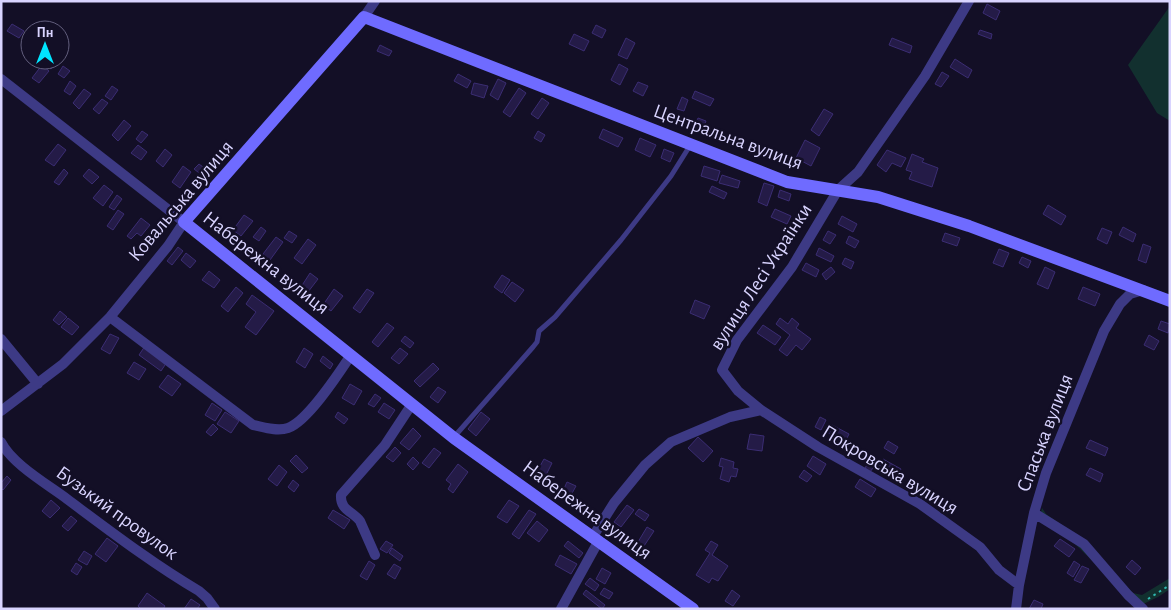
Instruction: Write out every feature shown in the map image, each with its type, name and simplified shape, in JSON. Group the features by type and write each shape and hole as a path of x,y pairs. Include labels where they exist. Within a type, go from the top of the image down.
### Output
{"street":[{"name":"Ковальська вулиця","path":"1,411 63,364 110,317 168,246 184,222 364,18 375,1"},
{"name":"вулиця Лесі Українки","path":"761,410 738,392 722,370 737,340 792,267 838,190 858,172 925,76 969,1"},
{"name":"Центральна вулиця","path":"364,18 787,182 878,198 969,226 1170,301"},
{"name":"Набережна вулиця","path":"1,79 351,354 454,438 693,609"},
{"name":"Спаська вулиця","path":"1016,609 1034,513 1046,473 1104,331 1120,304 1130,294 1143,290"},
{"path":"110,317 253,424 276,429 288,428 308,412 337,376 351,354"},
{"path":"1,339 38,384"},
{"path":"375,555 360,521 341,504 341,495 385,445 412,404"},
{"path":"561,609 614,503 645,465 671,442 730,417 761,410"},
{"name":"Покровська вулиця","path":"761,410 818,448 920,504 980,547 999,570 1019,585"},
{"name":"Бузький провулок","path":"1,442 4,448 33,474 139,552 199,591 215,609"},
{"path":"1034,513 1084,544 1140,607"}],"lane":[{"path":"454,438 537,342 539,331 555,317 621,240 671,176 691,144"}],"path":[{"path":"1140,607 1170,585"}],"green space":[{"path":"1170,6 1170,121 1157,113 1128,65"},
{"path":"1042,508 1046,514 1087,543 1133,593 1142,595 1170,578 1170,589 1137,607 1074,543 1039,521"}],"building":[{"path":"987,4 1000,11 996,20 983,13"},
{"path":"12,24 20,29 20,37 19,38 7,31"},
{"path":"596,25 606,30 602,38 592,33"},
{"path":"980,30 992,34 991,39 978,34"},
{"path":"574,34 589,41 584,51 569,44"},
{"path":"626,38 635,43 627,59 618,55"},
{"path":"892,38 912,46 910,53 889,45"},
{"path":"380,45 392,51 389,56 377,51"},
{"path":"955,59 972,70 968,78 950,67"},
{"path":"619,64 628,69 620,85 611,80"},
{"path":"38,70 49,71 39,83 32,78"},
{"path":"60,70 70,71 64,78 58,74"},
{"path":"942,72 949,76 941,87 935,84"},
{"path":"458,74 471,81 467,88 454,81"},
{"path":"498,79 506,83 498,100 490,95"},
{"path":"70,81 76,86 70,95 64,91"},
{"path":"638,82 648,86 643,96 633,91"},
{"path":"474,83 488,86 484,98 471,94"},
{"path":"112,86 118,90 111,100 105,96"},
{"path":"519,88 526,93 510,117 503,112"},
{"path":"84,89 91,94 79,109 73,103"},
{"path":"695,91 714,99 710,106 692,98"},
{"path":"682,97 688,100 684,111 677,109"},
{"path":"542,98 549,103 538,119 531,114"},
{"path":"102,99 108,103 99,114 93,109"},
{"path":"824,109 833,114 819,136 811,130"},
{"path":"698,118 706,121 703,128 695,125"},
{"path":"124,120 131,126 118,141 112,135"},
{"path":"603,129 623,138 618,147 599,138"},
{"path":"142,131 148,135 141,143 136,139"},
{"path":"538,131 545,135 541,142 534,138"},
{"path":"640,138 656,145 650,157 635,150"},
{"path":"805,140 820,148 811,166 796,158"},
{"path":"58,144 66,150 54,166 45,160"},
{"path":"138,145 147,152 141,160 131,153"},
{"path":"165,149 172,155 163,167 156,161"},
{"path":"664,149 674,153 670,162 661,158"},
{"path":"887,150 906,158 901,167 892,163 886,172 877,165"},
{"path":"912,154 924,159 922,162 938,168 932,187 909,179 912,172 906,170"},
{"path":"199,164 207,170 203,176 194,169"},
{"path":"183,166 191,172 180,188 172,182"},
{"path":"704,166 720,171 717,181 701,176"},
{"path":"64,169 68,173 59,185 54,182"},
{"path":"89,169 99,177 92,184 83,176"},
{"path":"722,175 740,181 738,188 719,183"},
{"path":"764,183 774,186 767,206 758,202"},
{"path":"104,185 113,192 103,206 93,198"},
{"path":"712,186 727,193 724,199 709,192"},
{"path":"780,190 791,194 789,201 778,197"},
{"path":"117,195 122,199 114,210 109,207"},
{"path":"1048,205 1066,216 1061,225 1043,214"},
{"path":"775,209 791,216 787,224 771,217"},
{"path":"118,210 124,214 113,230 107,226"},
{"path":"244,215 253,221 241,236 233,230"},
{"path":"842,216 857,224 853,232 838,224"},
{"path":"141,218 150,225 141,236 137,233 131,239 127,236"},
{"path":"261,227 266,231 259,241 253,237"},
{"path":"1123,227 1136,234 1133,242 1119,235"},
{"path":"1102,228 1112,232 1107,244 1097,239"},
{"path":"289,231 297,236 292,243 284,238"},
{"path":"828,231 836,235 830,244 823,240"},
{"path":"945,233 960,238 957,246 942,241"},
{"path":"849,236 859,241 855,248 846,243"},
{"path":"276,237 283,242 270,260 263,254"},
{"path":"308,239 316,245 302,264 294,258"},
{"path":"1143,244 1151,247 1146,263 1138,260"},
{"path":"178,247 183,251 172,265 167,261"},
{"path":"819,248 834,256 831,262 816,255"},
{"path":"999,249 1009,253 1003,267 993,263"},
{"path":"186,253 196,261 190,268 181,260"},
{"path":"1022,257 1031,261 1028,268 1019,263"},
{"path":"845,258 854,262 851,269 842,264"},
{"path":"806,263 819,270 816,277 802,270"},
{"path":"831,267 835,272 826,280 822,274"},
{"path":"1045,267 1055,272 1048,289 1037,284"},
{"path":"209,271 220,280 214,288 202,280"},
{"path":"310,273 318,279 308,292 301,287"},
{"path":"502,275 510,280 502,293 494,287"},
{"path":"512,282 524,290 515,302 504,293"},
{"path":"236,287 243,293 228,312 221,306"},
{"path":"1083,287 1100,294 1095,306 1078,299"},
{"path":"334,289 343,296 331,311 323,305"},
{"path":"367,289 374,293 360,313 353,308"},
{"path":"252,295 274,311 256,335 245,327 256,312 246,304"},
{"path":"695,300 710,306 704,319 690,313"},
{"path":"60,311 67,317 59,325 53,320"},
{"path":"68,318 79,327 72,335 61,327"},
{"path":"780,318 788,324 792,318 799,324 796,328 811,339 802,350 796,345 787,356 779,350 790,335 776,324"},
{"path":"1161,321 1170,324 1168,333 1158,329"},
{"path":"387,323 394,328 378,347 372,342"},
{"path":"763,325 781,337 775,345 757,333"},
{"path":"110,334 119,338 110,354 101,349"},
{"path":"1149,335 1159,341 1154,350 1144,345"},
{"path":"405,336 414,343 410,348 401,341"},
{"path":"145,346 167,362 161,371 139,355"},
{"path":"304,348 313,354 305,368 296,362"},
{"path":"400,348 408,354 399,364 391,358"},
{"path":"323,356 333,364 330,369 320,361"},
{"path":"134,362 146,369 139,380 127,373"},
{"path":"433,363 439,369 420,387 414,381"},
{"path":"168,375 181,384 172,396 159,387"},
{"path":"350,384 362,391 354,405 342,398"},
{"path":"438,387 446,392 438,403 430,397"},
{"path":"375,394 381,398 374,407 368,404"},
{"path":"212,403 222,410 215,421 205,415"},
{"path":"384,403 395,410 389,419 378,412"},
{"path":"225,412 239,421 231,433 217,424"},
{"path":"338,412 348,419 344,424 335,417"},
{"path":"481,412 490,419 476,436 468,429"},
{"path":"820,417 826,420 821,430 815,427"},
{"path":"213,424 218,429 211,436 206,432"},
{"path":"832,425 849,434 845,442 828,433"},
{"path":"413,428 421,436 409,450 400,443"},
{"path":"750,434 764,436 762,451 747,449"},
{"path":"698,437 713,451 703,462 688,448"},
{"path":"1090,440 1108,448 1105,456 1086,448"},
{"path":"888,441 898,447 894,454 884,448"},
{"path":"395,447 401,453 393,462 386,457"},
{"path":"434,448 441,453 429,468 422,463"},
{"path":"296,455 308,468 302,473 290,461"},
{"path":"813,456 826,464 820,475 807,466"},
{"path":"413,457 419,463 413,470 407,464"},
{"path":"872,457 878,461 870,472 865,468"},
{"path":"721,458 734,462 733,468 738,469 736,477 731,476 729,482 720,479 723,467 719,466"},
{"path":"544,459 552,463 543,481 534,477"},
{"path":"883,459 901,469 896,478 879,468"},
{"path":"458,464 468,472 453,493 448,489 451,484 446,480"},
{"path":"279,465 287,472 277,486 268,479"},
{"path":"1090,468 1103,474 1100,482 1086,475"},
{"path":"804,470 812,476 807,482 799,477"},
{"path":"7,476 11,480 3,490 1,483"},
{"path":"860,479 876,489 871,497 855,487"},
{"path":"293,480 299,485 294,492 288,487"},
{"path":"567,482 576,486 570,497 562,493"},
{"path":"916,486 925,492 922,498 912,492"},
{"path":"51,500 60,508 50,518 42,511"},
{"path":"509,500 519,506 507,523 497,517"},
{"path":"627,505 634,510 621,527 614,522"},
{"path":"639,509 649,515 645,521 635,514"},
{"path":"333,510 350,520 344,529 328,518"},
{"path":"529,510 536,514 519,539 512,534"},
{"path":"71,516 77,521 68,531 62,526"},
{"path":"537,521 548,530 539,542 527,533"},
{"path":"647,527 654,531 644,546 638,542"},
{"path":"107,538 118,546 106,562 95,554"},
{"path":"1060,539 1075,549 1069,557 1054,546"},
{"path":"386,541 393,545 387,553 380,549"},
{"path":"568,541 583,553 579,558 564,546"},
{"path":"711,541 718,545 712,555 728,566 718,581 712,578 709,583 696,575 710,553 705,550"},
{"path":"392,548 403,556 400,561 389,553"},
{"path":"84,551 92,556 87,565 78,560"},
{"path":"560,555 577,564 571,574 555,565"},
{"path":"1132,560 1141,568 1135,575 1126,567"},
{"path":"369,561 375,565 367,580 360,576"},
{"path":"1074,561 1080,565 1073,577 1067,573"},
{"path":"76,563 82,567 77,575 71,571"},
{"path":"394,564 401,568 395,579 387,574"},
{"path":"1082,566 1089,569 1081,583 1074,580"},
{"path":"602,568 611,573 605,584 596,579"},
{"path":"590,578 599,585 595,591 585,584"},
{"path":"604,588 613,593 609,599 600,594"},
{"path":"586,590 605,605 602,609 583,594"},
{"path":"732,590 740,596 733,606 725,601"},
{"path":"147,593 165,606 163,609 141,609 138,606"},
{"path":"191,599 200,605 197,609 184,609"},
{"path":"1034,600 1043,604 1041,609 1029,609"}]}
